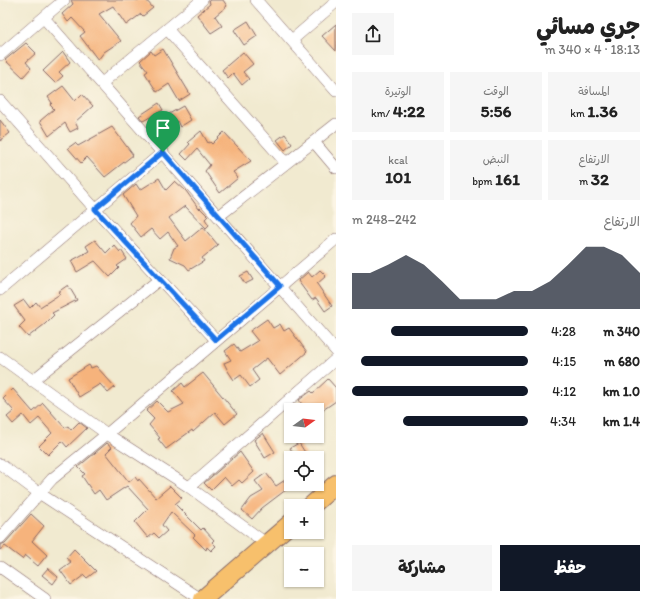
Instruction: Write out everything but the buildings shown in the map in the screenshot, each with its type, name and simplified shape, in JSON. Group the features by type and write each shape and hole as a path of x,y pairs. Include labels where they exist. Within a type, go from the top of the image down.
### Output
{"highway":[{"path":"319,499 336,484"},
{"path":"202,599 284,529"}],"street":[{"path":"102,83 202,0"},
{"path":"256,0 336,91"},
{"path":"0,55 44,18 58,2"},
{"path":"292,40 336,2"},
{"path":"44,18 336,351"},
{"path":"167,29 286,164"},
{"path":"0,101 95,209 216,340"},
{"path":"219,216 336,124"},
{"path":"314,142 336,168"},
{"path":"0,290 163,152"},
{"path":"0,538 39,493 64,468 107,434 336,239"},
{"path":"32,380 160,279"},
{"path":"0,357 107,434 189,487 267,544"},
{"path":"189,487 336,359"},
{"path":"0,464 39,493 202,599"},
{"path":"0,567 45,599"}],"route":[{"path":"163,152 280,286 216,340 95,209 163,152"}]}
